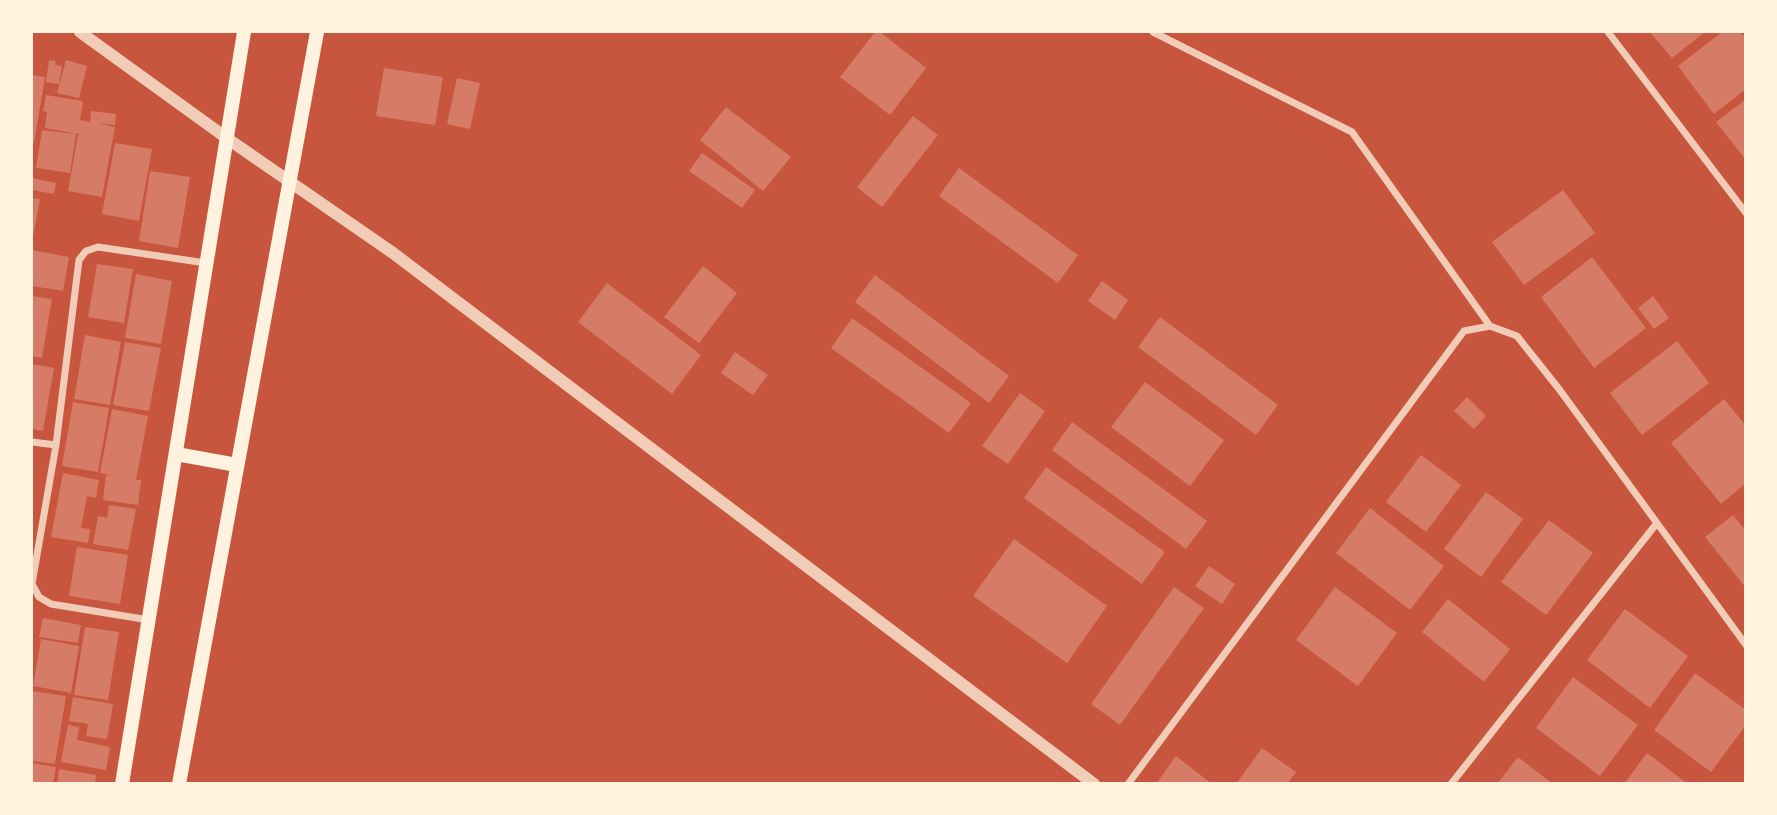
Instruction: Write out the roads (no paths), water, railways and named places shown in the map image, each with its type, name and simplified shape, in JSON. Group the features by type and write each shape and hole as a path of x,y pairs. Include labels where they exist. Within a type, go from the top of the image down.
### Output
{"main road":[{"path":"122,783 244,32"},
{"path":"179,783 317,32"},
{"path":"176,454 237,465"}],"street":[{"path":"80,32 393,253 1094,783"},
{"path":"1153,32 1352,132 1490,326"},
{"path":"1608,32 1745,213"},
{"path":"149,620 51,604 39,597 32,584 56,445 79,260 86,251 98,247 206,263"},
{"path":"1128,783 1464,331 1490,326 1517,336 1559,389 1745,645"},
{"path":"32,442 56,445"},
{"path":"1451,783 1657,523"}]}
